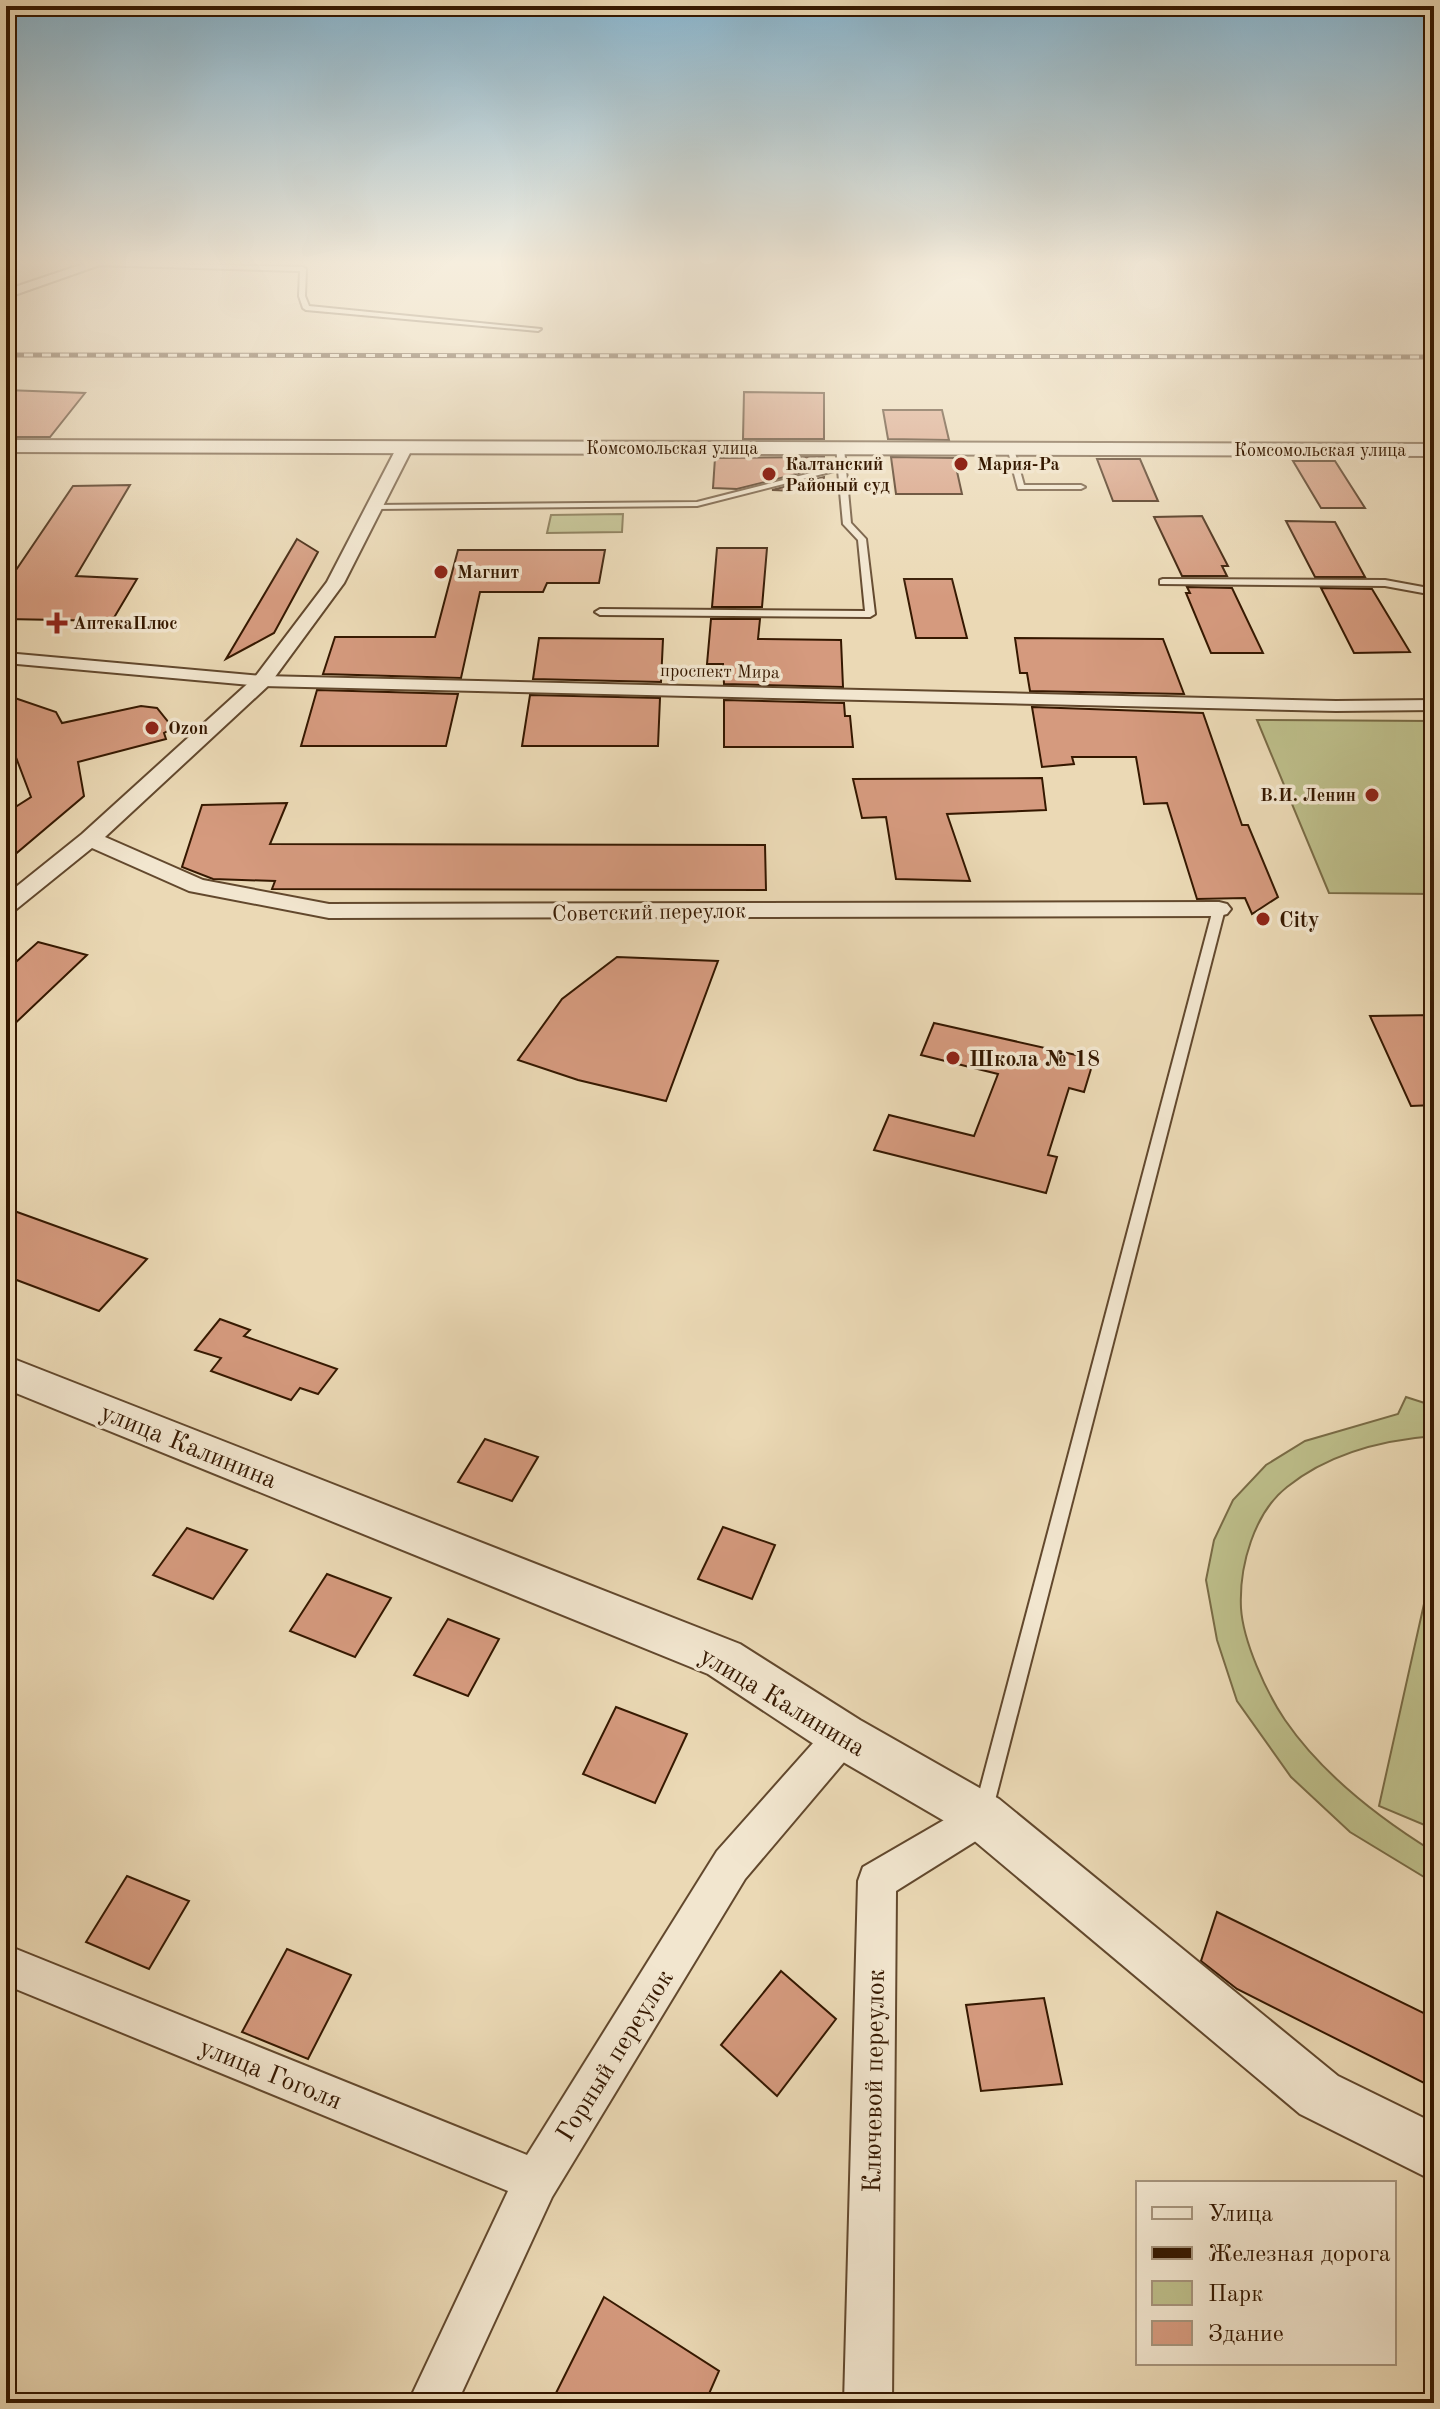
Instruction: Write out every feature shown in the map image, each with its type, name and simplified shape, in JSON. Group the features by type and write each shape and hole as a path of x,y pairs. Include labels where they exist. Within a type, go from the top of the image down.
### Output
{"street":[{"name":"Комсомольская улица","path":"6,446 405,447 841,458 1010,449 1431,454"},
{"path":"6,906 90,839 262,681 335,583 405,447"},
{"name":"проспект Мира","path":"6,658 262,681 1336,706 1434,705"},
{"name":"Советский переулок","path":"90,839 197,886 329,911 1219,909"},
{"name":"улица Калинина","path":"6,1372 724,1659 843,1736 982,1816 1319,2095 1434,2153"},
{"name":"Горный переулок","path":"432,2403 536,2181 731,1865 843,1736"},
{"name":"Ключевой переулок","path":"868,2403 877,1881 982,1816"},
{"name":"улица Гоголя","path":"6,1965 536,2181"}],"lane":[{"path":"1010,449 1021,487 1081,487"},
{"path":"374,507 697,504 841,458 847,524 862,539 870,614 600,612"},
{"path":"1163,582 1385,583 1434,592"},
{"path":"982,1816 1219,909"}],"green space":[{"path":"623,514 622,532 547,533 551,515"},
{"path":"1257,720 1434,721 1434,894 1329,893"},
{"path":"1406,1397 1434,1406 1434,1436 1376,1445 1338,1457 1287,1487 1275,1498 1257,1526 1246,1558 1241,1608 1257,1666 1285,1720 1316,1759 1353,1794 1434,1852 1434,1883 1350,1832 1291,1777 1237,1701 1217,1640 1206,1580 1214,1540 1233,1500 1266,1465 1305,1441 1398,1414"},
{"path":"1434,1559 1434,1829 1379,1806"}],"building":[{"path":"6,390 85,393 50,437 6,437"},
{"path":"744,392 824,393 824,439 743,439"},
{"path":"883,410 942,410 949,440 888,439"},
{"name":"Калтанский Районый суд","path":"824,457 824,467 737,489 713,488 715,458"},
{"path":"891,457 954,458 962,494 896,494"},
{"path":"1097,459 1140,459 1158,501 1113,501"},
{"path":"1293,461 1335,461 1365,508 1321,508"},
{"path":"824,477 823,492 772,490"},
{"path":"130,485 76,576 137,579 112,621 6,619 6,572 14,573 73,486"},
{"path":"1202,516 1228,566 1222,566 1227,576 1182,576 1154,517"},
{"path":"1286,521 1335,522 1365,577 1315,577"},
{"path":"297,539 318,552 274,633 226,659"},
{"path":"717,548 767,548 762,607 712,607"},
{"path":"458,550 605,550 599,583 547,583 543,592 480,592 461,678 323,674 335,637 435,637"},
{"path":"904,579 952,579 967,638 916,638"},
{"path":"1187,587 1232,588 1263,653 1211,653 1186,593 1190,593"},
{"path":"1321,588 1372,589 1410,652 1354,653"},
{"path":"711,619 760,619 758,639 841,640 843,687 724,684 723,664 707,664"},
{"path":"539,638 663,639 661,682 533,679"},
{"path":"1015,638 1163,639 1184,694 1030,691 1027,673 1020,673"},
{"path":"317,690 458,694 446,746 301,746"},
{"path":"6,695 56,712 62,723 141,706 157,708 173,728 164,733 166,739 78,762 84,796 6,862 6,813 31,797 6,731"},
{"path":"530,695 660,698 658,746 522,746"},
{"path":"724,700 844,703 845,716 850,716 853,747 724,747"},
{"path":"1032,707 1203,713 1242,825 1248,825 1278,897 1252,914 1245,898 1197,899 1167,803 1144,804 1136,757 1072,757 1074,764 1042,767"},
{"path":"1042,778 1046,810 947,814 970,881 896,879 886,817 862,818 853,779"},
{"path":"287,803 270,844 765,845 766,890 272,889 275,881 213,879 182,867 202,805"},
{"path":"38,942 87,955 6,1032 6,971"},
{"path":"617,957 718,961 666,1101 578,1080 518,1060 562,999"},
{"path":"1434,1015 1434,1105 1411,1106 1370,1016"},
{"path":"934,1023 1094,1059 1084,1092 1069,1088 1048,1155 1057,1157 1046,1193 874,1150 889,1115 974,1136 998,1074 921,1055"},
{"path":"6,1208 147,1259 99,1311 6,1276"},
{"path":"220,1319 250,1330 244,1336 337,1369 318,1394 300,1388 291,1400 211,1371 221,1358 195,1350"},
{"path":"485,1439 538,1457 512,1501 458,1482"},
{"path":"723,1527 775,1545 752,1599 698,1579"},
{"path":"187,1528 247,1550 213,1599 153,1575"},
{"path":"327,1574 391,1598 355,1657 290,1631"},
{"path":"448,1619 499,1639 468,1696 414,1675"},
{"path":"616,1707 687,1734 655,1803 583,1774"},
{"path":"127,1876 189,1901 149,1969 86,1942"},
{"path":"1217,1912 1434,2018 1434,2088 1237,1989 1201,1961"},
{"path":"287,1949 351,1975 308,2059 242,2032"},
{"path":"781,1971 836,2019 777,2096 721,2045"},
{"path":"1044,1998 1062,2084 981,2091 966,2005"},
{"path":"604,2297 719,2371 705,2403 551,2403"}],"place":[{"name":"Мария-Ра","path":"961,464"},
{"name":"Калтанский Районый суд","path":"769,474"},
{"name":"Магнит","path":"441,572"},
{"name":"АптекаПлюс","path":"57,623"},
{"name":"Ozon","path":"152,728"},
{"name":"В.И. Ленин","path":"1372,795"},
{"name":"City","path":"1263,919"},
{"name":"Школа № 18","path":"953,1058"}]}
